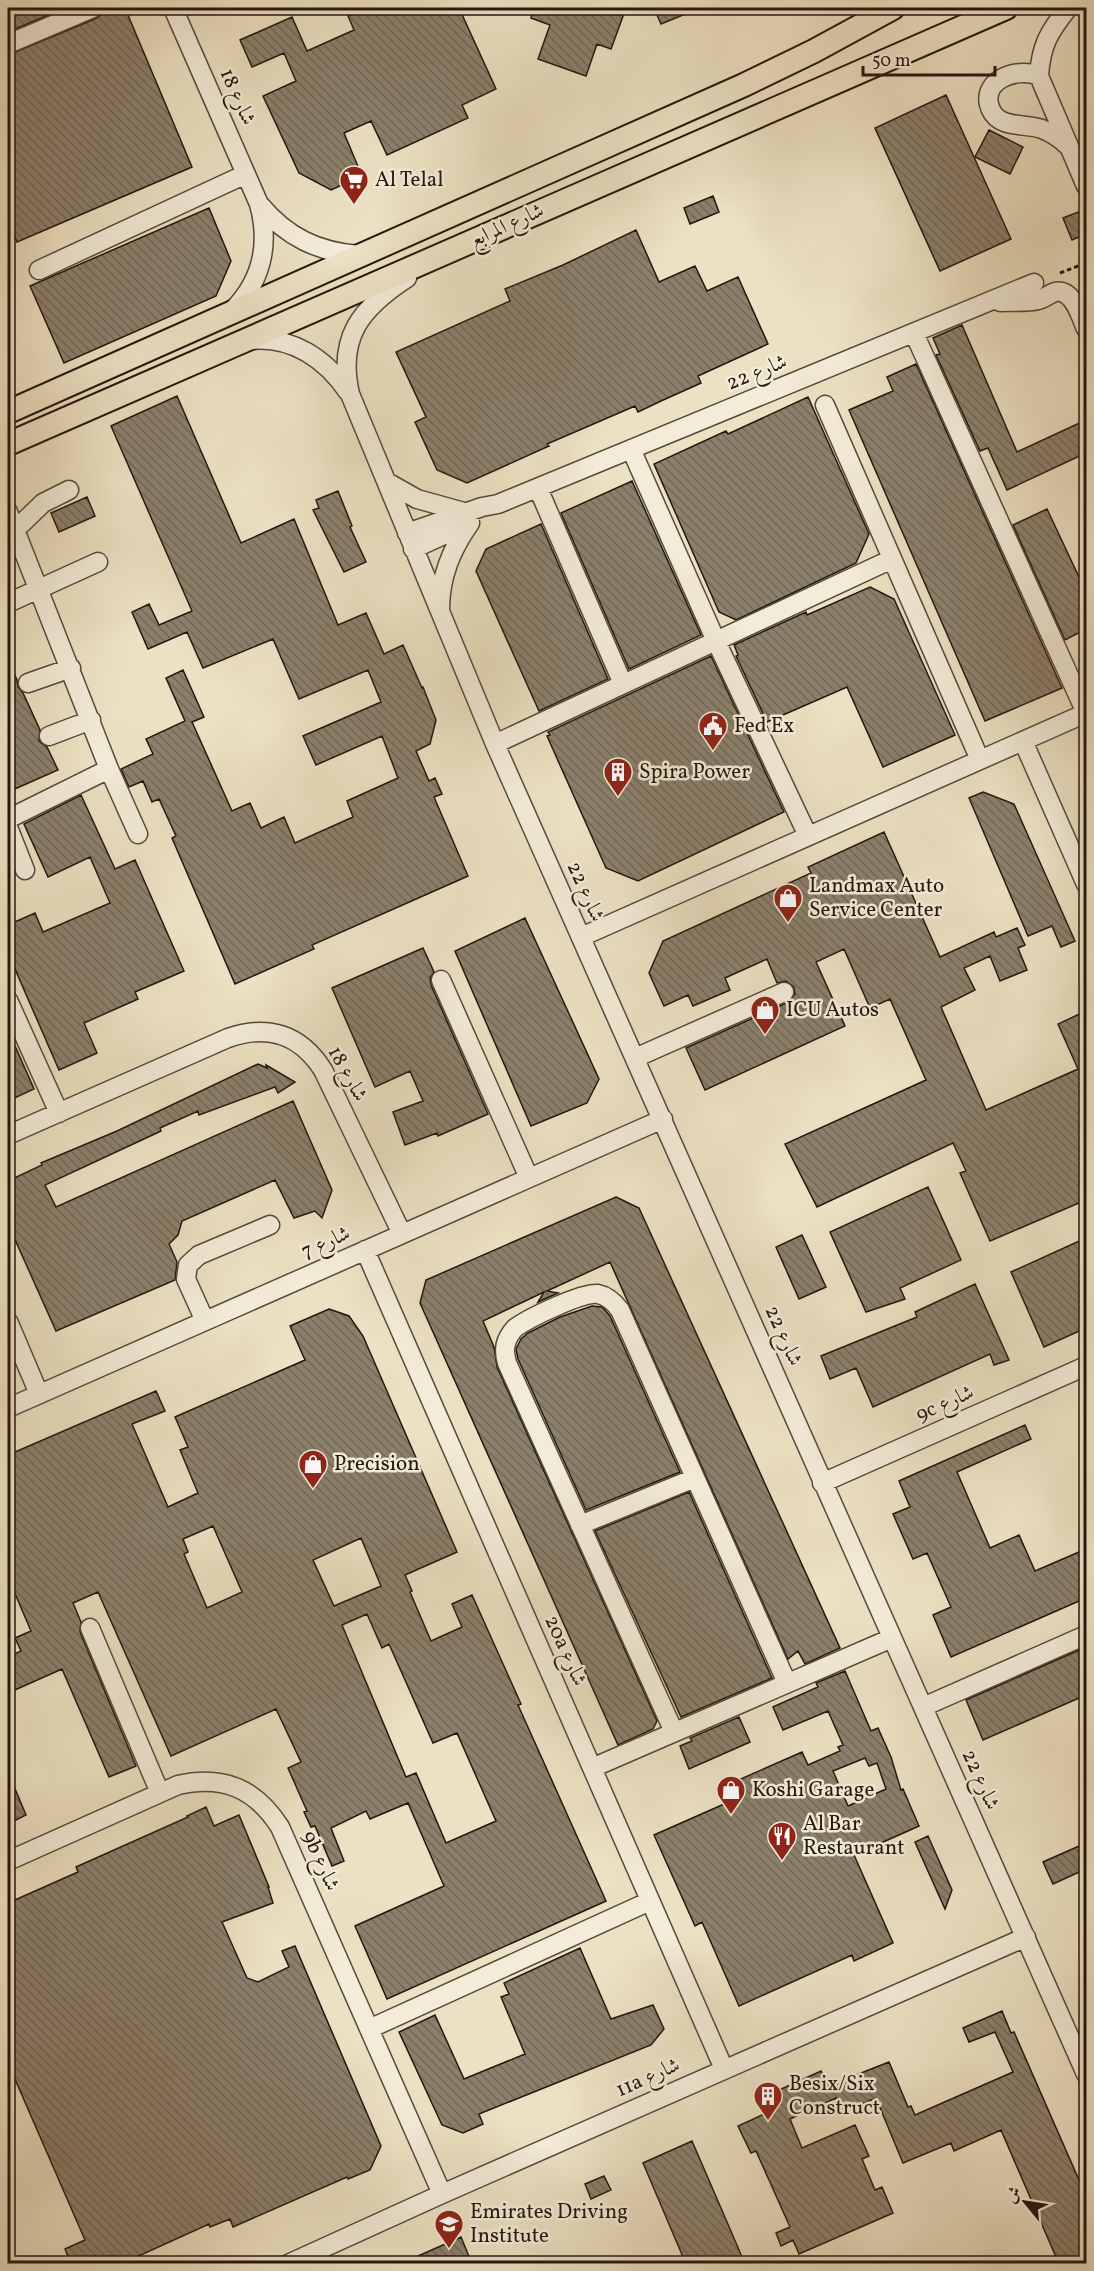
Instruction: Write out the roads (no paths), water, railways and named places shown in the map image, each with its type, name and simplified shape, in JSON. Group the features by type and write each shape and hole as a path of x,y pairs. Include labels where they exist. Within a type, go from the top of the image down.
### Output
{"main road":[{"name":"شارع المرابع","path":"8,412 779,69 893,8"},
{"name":"شارع المرابع","path":"8,444 1006,8"}],"street":[{"path":"8,44 93,8"},
{"name":"شارع 18","path":"173,8 260,204 264,221 263,256 251,288 229,314"},
{"path":"1068,8 1046,40 1040,57 1039,76 1086,186"},
{"path":"1039,76 1024,71 1002,78 991,90 988,98 991,110 1000,120 1007,123 1044,130 1054,135 1071,150"},
{"path":"39,270 246,174"},
{"name":"شارع 18","path":"260,204 273,220 299,239 328,251 359,255"},
{"name":"شارع 22","path":"446,252 383,293 361,317 348,348 346,371 350,394 495,744 1086,2074"},
{"name":"شارع 22","path":"410,541 1034,283"},
{"path":"989,302 1037,300 1053,292 1060,292 1074,302 1086,329"},
{"path":"581,938 1086,713 914,333"},
{"name":"شارع 22","path":"243,340 276,341 307,352 331,370 350,394"},
{"path":"825,405 980,760"},
{"path":"631,449 716,641 808,836"},
{"name":"شارع 22","path":"387,482 417,499 468,518"},
{"path":"538,488 623,684"},
{"path":"14,537 43,503 69,490"},
{"path":"8,512 14,537 39,589 109,769 138,834"},
{"name":"شارع 22","path":"440,615 440,595 447,566 468,518"},
{"path":"495,744 892,559"},
{"path":"8,603 98,562"},
{"path":"28,683 70,668"},
{"path":"49,736 91,720"},
{"path":"1023,741 1086,884"},
{"path":"8,819 109,769"},
{"path":"8,827 25,870"},
{"path":"441,980 529,1178"},
{"path":"635,1058 784,992"},
{"path":"8,1000 59,1113"},
{"name":"شارع 18","path":"8,1136 241,1034 262,1031 282,1035 306,1048 323,1070 402,1234"},
{"name":"شارع 7","path":"8,1408 663,1119"},
{"path":"205,1321 186,1280 188,1265 199,1255 270,1225"},
{"name":"20a شارع","path":"365,1251 724,2069"},
{"path":"674,1732 504,1354 508,1335 514,1328 578,1297 588,1294 607,1297 620,1310 788,1683"},
{"path":"8,1321 39,1394"},
{"name":"9c شارع","path":"822,1482 1086,1366"},
{"path":"580,1525 695,1478"},
{"path":"90,1628 160,1793"},
{"path":"923,1707 1086,1635"},
{"path":"592,1768 892,1638"},
{"name":"9b شارع","path":"8,1861 178,1785 208,1781 237,1787 262,1803 280,1827 442,2194"},
{"path":"369,2029 650,1901"},
{"name":"11a شارع","path":"288,2264 1026,1937"}],"place":[{"name":"Al Telal","path":"354,206"},
{"name":"Fed Ex","path":"713,752"},
{"name":"Spira Power","path":"618,798"},
{"name":"Landmax Auto Service Center","path":"788,924"},
{"name":"ICU Autos","path":"765,1036"},
{"name":"Precision","path":"313,1490"},
{"name":"Koshi Garage","path":"731,1816"},
{"name":"Al Bar Restaurant","path":"782,1862"},
{"name":"Besix/Six Construct","path":"768,2122"},
{"name":"Emirates Driving Institute","path":"449,2250"}]}
